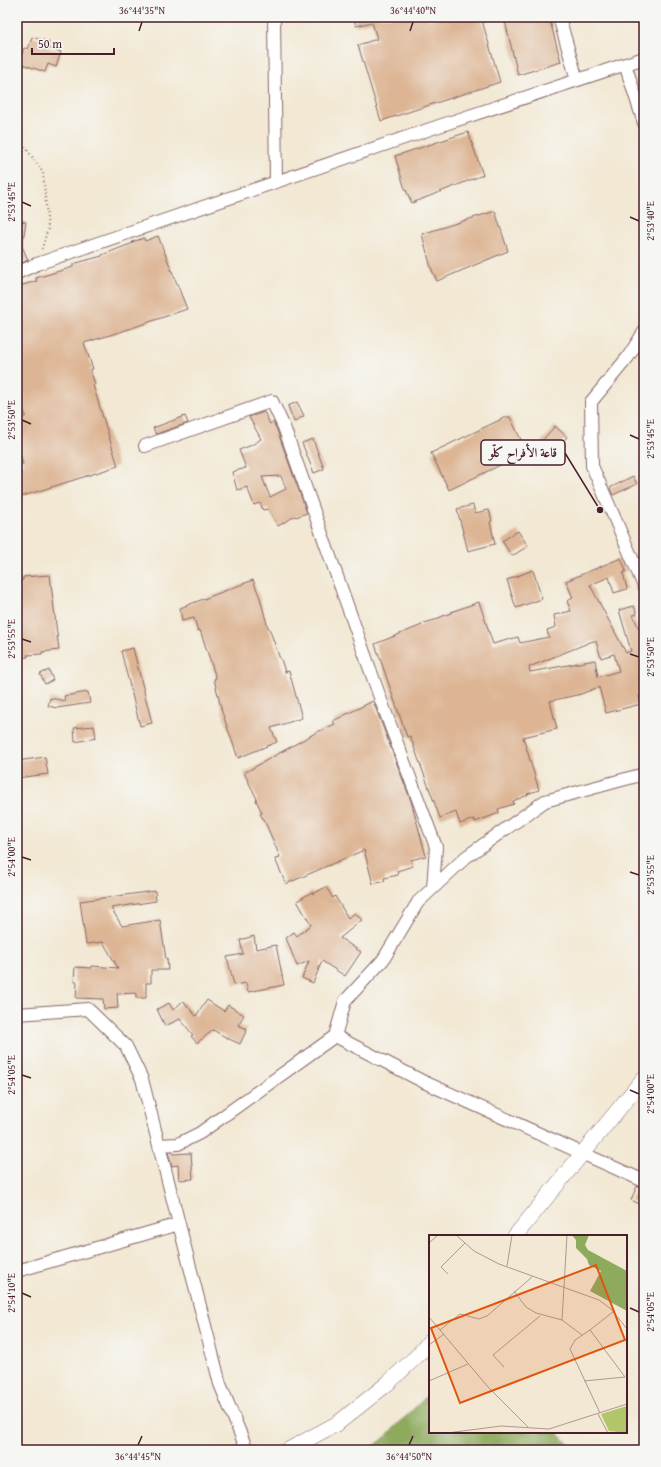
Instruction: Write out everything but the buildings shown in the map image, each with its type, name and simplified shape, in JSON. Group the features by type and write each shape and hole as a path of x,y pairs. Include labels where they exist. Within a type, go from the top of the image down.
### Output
{"main road":[{"path":"516,1235 644,1078"},
{"path":"288,1450 338,1423 387,1384 418,1356 429,1342"}],"street":[{"path":"274,17 276,182"},
{"path":"559,17 577,80"},
{"path":"17,273 37,264 276,182 644,58"},
{"path":"625,64 644,123"},
{"path":"644,332 628,357 591,402 592,466 644,586"},
{"path":"145,446 272,401 284,427 382,703 436,847 433,888"},
{"path":"158,1145 178,1144 200,1133 334,1036 345,1001 383,960 418,902 466,858 545,801 644,774"},
{"path":"17,1014 88,1009 126,1046 142,1079 220,1384 246,1450"},
{"path":"334,1036 424,1082 581,1154 644,1181"},
{"path":"17,1271 179,1224"}],"path":[{"path":"17,138 24,145 43,173 48,228 37,264"}],"green space":[{"path":"429,1394 429,1433 558,1433 574,1450 369,1450 382,1440"}],"place":[{"name":"قاعة الأفراح كلّو","path":"600,510"}]}
